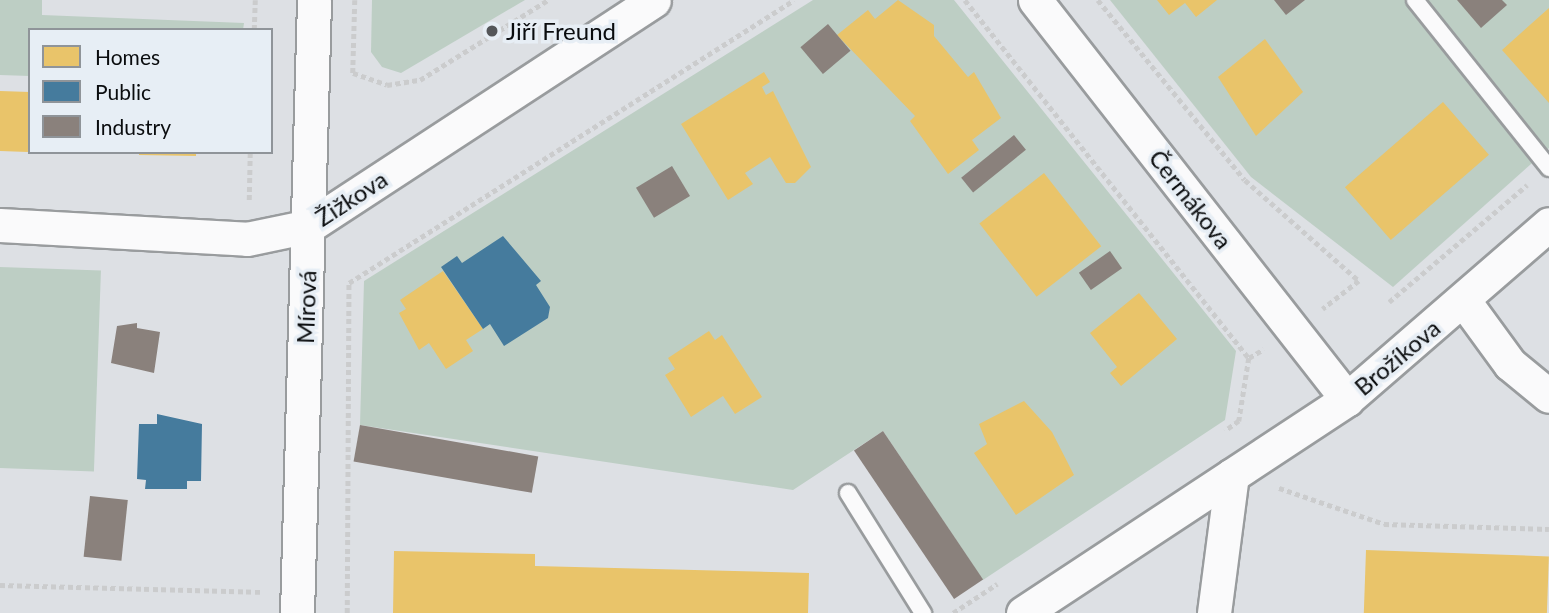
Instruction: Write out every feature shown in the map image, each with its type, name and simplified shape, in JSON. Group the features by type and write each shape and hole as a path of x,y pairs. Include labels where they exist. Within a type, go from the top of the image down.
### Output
{"street":[{"name":"Mírová","path":"297,603 314,0"},
{"name":"Žižkova","path":"0,225 247,239 309,226 654,0"},
{"name":"Čermákova","path":"1035,0 1347,399"},
{"name":"Brožíkova","path":"1023,613 1347,399 1464,301 1549,224"},
{"path":"1464,301 1510,364 1549,396"},
{"path":"1214,613 1233,475"}],"lane":[{"path":"1415,0 1549,168"},
{"path":"848,493 923,613"}],"path":[{"path":"254,28 256,0"},
{"path":"355,0 353,73 404,85 548,0"},
{"path":"347,613 349,282 794,0"},
{"path":"965,0 1250,358 1239,421 1279,489 1384,524 1549,529"},
{"path":"1098,0 1245,180 1359,281"},
{"path":"247,239 250,154"},
{"path":"1389,302 1549,168"},
{"path":"1216,436 1239,421"},
{"path":"953,613 1000,581"},
{"path":"0,585 297,603"}],"green space":[{"path":"0,0 42,0 42,15 244,23 243,28 28,28 28,76 0,75"},
{"path":"372,0 525,0 401,73 382,67 371,52"},
{"path":"813,0 954,0 1236,351 1225,420 983,580 883,431 793,490 360,425 364,281"},
{"path":"1110,0 1549,0 1549,148 1393,287 1251,177"},
{"path":"0,267 101,271 94,471 0,468"}],"building: Homes":[{"path":"898,0 934,25 934,36 968,77 974,72 1001,118 972,140 979,150 948,174 910,121 915,116 837,35 868,10 875,19"},
{"path":"1157,0 1217,0 1196,17 1185,3 1169,15"},
{"path":"1549,8 1549,103 1502,50"},
{"path":"1265,39 1303,92 1256,136 1218,77"},
{"path":"764,72 770,82 762,87 766,95 773,91 811,167 795,183 786,183 770,157 745,173 753,184 728,200 681,124"},
{"path":"0,91 28,92 28,152 0,151"},
{"path":"1443,102 1489,155 1391,240 1345,187"},
{"path":"196,154 196,156 139,155"},
{"path":"1044,173 1101,246 1037,297 979,223"},
{"path":"443,271 483,329 466,340 473,351 446,369 429,343 419,350 399,313 406,309 400,300"},
{"path":"1139,293 1177,339 1121,386 1110,373 1117,367 1090,333"},
{"path":"709,331 715,340 722,335 762,397 735,414 723,396 691,417 665,375 675,369 668,358"},
{"path":"1024,401 1052,432 1074,475 1016,515 974,453 987,444 979,424"},
{"path":"1366,550 1549,556 1547,613 1364,613"},
{"path":"394,551 535,554 535,566 809,573 808,613 393,613"}],"building: Public":[{"path":"503,236 541,281 536,285 550,307 548,318 504,346 490,324 483,329 441,267 457,256 462,263"},
{"path":"157,414 202,424 201,481 187,481 187,489 145,489 146,480 137,479 139,424 157,424"}],"building: Industry":[{"path":"1274,0 1305,0 1286,15"},
{"path":"1457,0 1502,0 1507,5 1481,28"},
{"path":"828,24 850,51 823,74 800,47"},
{"path":"1014,135 1026,150 973,193 961,178"},
{"path":"672,166 690,196 654,218 636,188"},
{"path":"1110,251 1122,268 1091,290 1079,273"},
{"path":"137,323 137,328 160,332 154,373 111,363 117,326"},
{"path":"360,425 538,456 532,493 354,461"},
{"path":"883,431 983,579 954,599 854,451"},
{"path":"90,496 128,500 121,561 84,557"}],"place":[{"name":"Jiří Freund","path":"492,31"}]}
